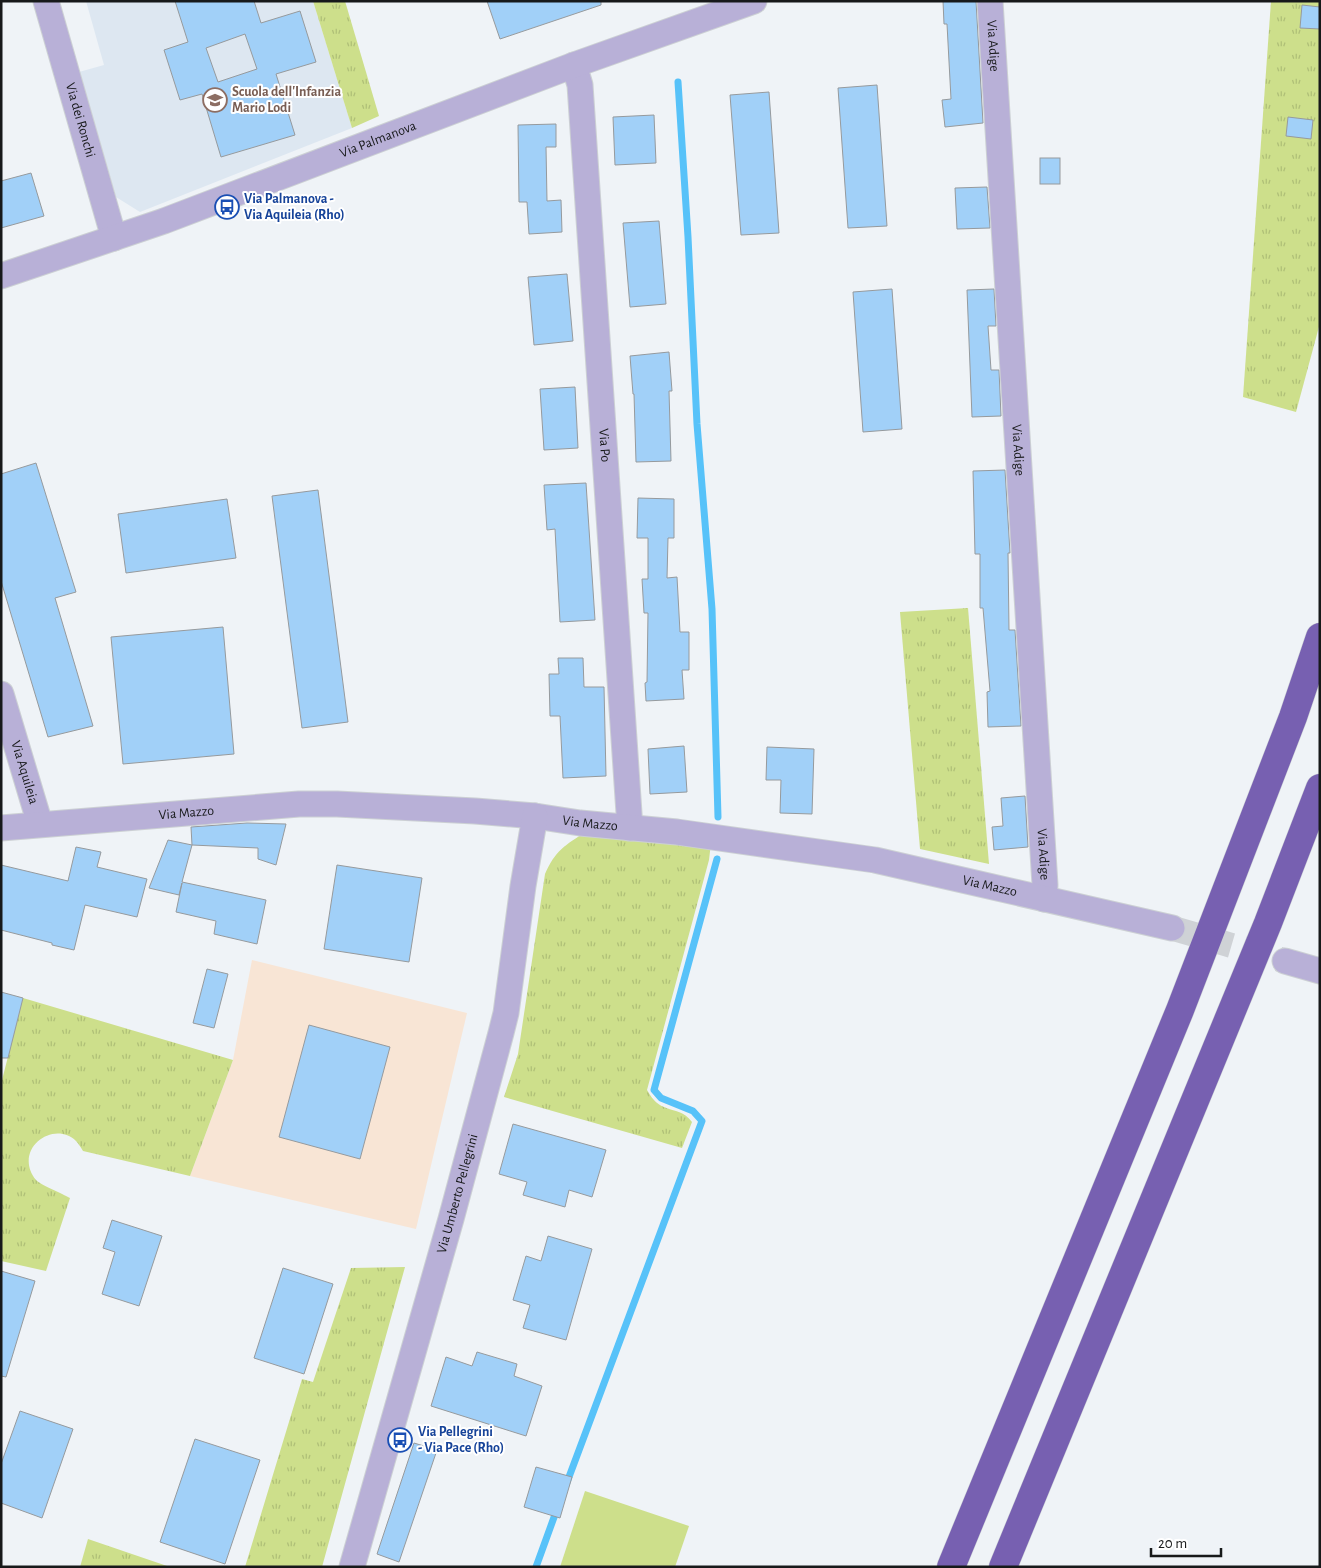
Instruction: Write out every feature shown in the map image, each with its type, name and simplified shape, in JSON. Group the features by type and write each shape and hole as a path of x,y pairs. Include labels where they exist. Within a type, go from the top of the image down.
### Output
{"highway":[{"path":"951,1567 1180,1010 1294,717 1320,637"},
{"path":"1003,1567 1268,924 1320,788"}],"street":[{"name":"Via dei Ronchi","path":"46,1 114,238"},
{"name":"Via Palmanova","path":"1,276 114,238 372,143 574,65 754,1"},
{"name":"Via Adige","path":"990,1 1045,884 1044,898"},
{"name":"Via Po","path":"574,65 581,95 630,828"},
{"name":"Via Aquileia","path":"1,694 40,824"},
{"name":"Via Mazzo","path":"1,828 298,804 475,811 535,816 580,824 677,832 875,860 1172,928"},
{"name":"Via Umberto Pellegrini","path":"352,1567 452,1219 501,1034 506,1013 523,886 535,816"},
{"path":"1285,961 1320,971"}],"shaded area":[{"name":"Scuola dell'Infanzia Mario Lodi","path":"86,1 313,1 352,128 140,212 116,197 79,72 104,65"},
{"path":"252,960 467,1013 416,1229 190,1176 233,1060"}],"green space":[{"path":"313,1 345,1 379,116 352,128"},
{"path":"1271,1 1320,1 1320,323 1296,412 1243,397"},
{"path":"968,608 989,864 920,849 900,612"},
{"path":"586,832 711,843 709,860 647,1090 659,1104 683,1114 692,1122 682,1148 504,1097 518,1054 545,874 561,849"},
{"path":"23,998 233,1060 190,1176 83,1151 76,1141 67,1135 47,1136 38,1141 32,1149 29,1158 30,1169 36,1180 70,1198 46,1271 1,1261 1,1084"},
{"path":"405,1267 322,1567 245,1567 302,1379 313,1382 351,1268"},
{"path":"585,1491 689,1526 675,1567 560,1567"},
{"path":"88,1539 170,1567 80,1567"}],"building":[{"path":"175,1 254,1 261,23 300,11 316,62 276,74 295,135 221,157 202,94 180,100 164,50 188,42","holes":["245,34 257,69 218,82 206,48"]},
{"path":"487,1 601,1 601,5 500,39"},
{"path":"943,1 976,1 983,123 945,127 942,100 951,99 947,24 944,24"},
{"path":"1302,5 1320,7 1320,29 1300,28"},
{"path":"877,85 887,226 848,228 838,88"},
{"path":"769,92 779,233 741,235 730,95"},
{"path":"654,115 656,163 615,165 613,117"},
{"path":"1288,117 1313,120 1311,139 1286,136"},
{"path":"556,124 556,147 546,147 547,201 561,200 562,232 529,234 527,202 519,202 518,125"},
{"path":"1040,158 1060,158 1060,184 1040,184"},
{"path":"31,173 44,216 1,228 1,181"},
{"path":"987,187 990,228 957,229 955,188"},
{"path":"659,221 666,304 630,307 623,223"},
{"path":"567,274 573,341 534,345 528,277"},
{"path":"892,289 902,429 863,432 853,292"},
{"path":"994,289 996,326 988,326 991,370 999,370 1001,416 972,417 967,290"},
{"path":"669,352 672,391 669,391 671,461 636,462 634,394 630,356"},
{"path":"575,387 578,448 544,450 540,389"},
{"path":"36,463 76,592 55,598 93,726 48,737 1,581 1,474"},
{"path":"1005,470 1010,553 1008,553 1009,630 1015,630 1021,726 988,727 987,692 990,691 983,608 980,608 980,554 975,554 973,471"},
{"path":"586,483 595,620 560,622 555,529 547,530 544,485"},
{"path":"318,490 348,722 302,728 272,496"},
{"path":"638,498 674,499 674,538 668,538 667,578 677,577 680,632 689,632 689,670 682,670 684,699 646,701 648,613 644,613 642,579 648,579 648,538 637,538"},
{"path":"227,499 236,558 126,573 118,514"},
{"path":"223,627 234,754 123,764 111,637"},
{"path":"558,658 583,658 584,687 604,687 606,776 563,778 560,716 550,716 549,674 559,674"},
{"path":"684,746 687,792 650,794 648,749"},
{"path":"767,747 814,749 812,814 780,813 781,780 766,780"},
{"path":"1025,796 1028,847 994,850 992,827 1003,826 1001,798"},
{"path":"247,823 286,824 276,865 258,859 258,848 192,845 191,827"},
{"path":"168,840 192,845 182,882 266,900 257,944 214,934 216,921 176,912 182,883 179,895 149,888"},
{"path":"76,847 101,852 97,867 147,879 137,917 85,905 74,950 1,930 1,865 68,881"},
{"path":"337,865 422,878 409,962 324,949"},
{"path":"207,969 228,974 214,1028 193,1023"},
{"path":"1,992 23,998 8,1058 1,1058"},
{"path":"309,1025 390,1047 360,1159 279,1137"},
{"path":"513,1124 606,1150 592,1197 569,1190 565,1207 523,1195 527,1182 499,1174"},
{"path":"112,1220 162,1236 139,1306 102,1294 115,1252 103,1248"},
{"path":"548,1236 592,1249 566,1340 523,1328 530,1305 513,1300 526,1256 541,1261"},
{"path":"283,1268 333,1284 304,1374 254,1358"},
{"path":"1,1271 35,1281 6,1377 1,1376"},
{"path":"477,1352 517,1364 514,1376 542,1386 526,1436 431,1406 446,1357 472,1366"},
{"path":"20,1411 73,1429 42,1518 1,1503 1,1464"},
{"path":"195,1439 260,1460 225,1564 160,1542"},
{"path":"414,1443 437,1450 399,1562 377,1554"},
{"path":"536,1467 572,1477 560,1518 524,1507"}],"waterway":[{"path":"678,82 697,424 712,609 718,817"},
{"path":"566,1485 702,1121 693,1111 661,1098 654,1090 717,859"},
{"path":"536,1567 557,1509"}],"tunnel":[{"path":"1172,928 1285,961"}],"place":[{"name":"Scuola dell'Infanzia Mario Lodi","path":"215,100"},
{"name":"Via Palmanova - Via Aquileia (Rho)","path":"227,207"},
{"name":"Via Pellegrini - Via Pace (Rho)","path":"400,1440"}]}
